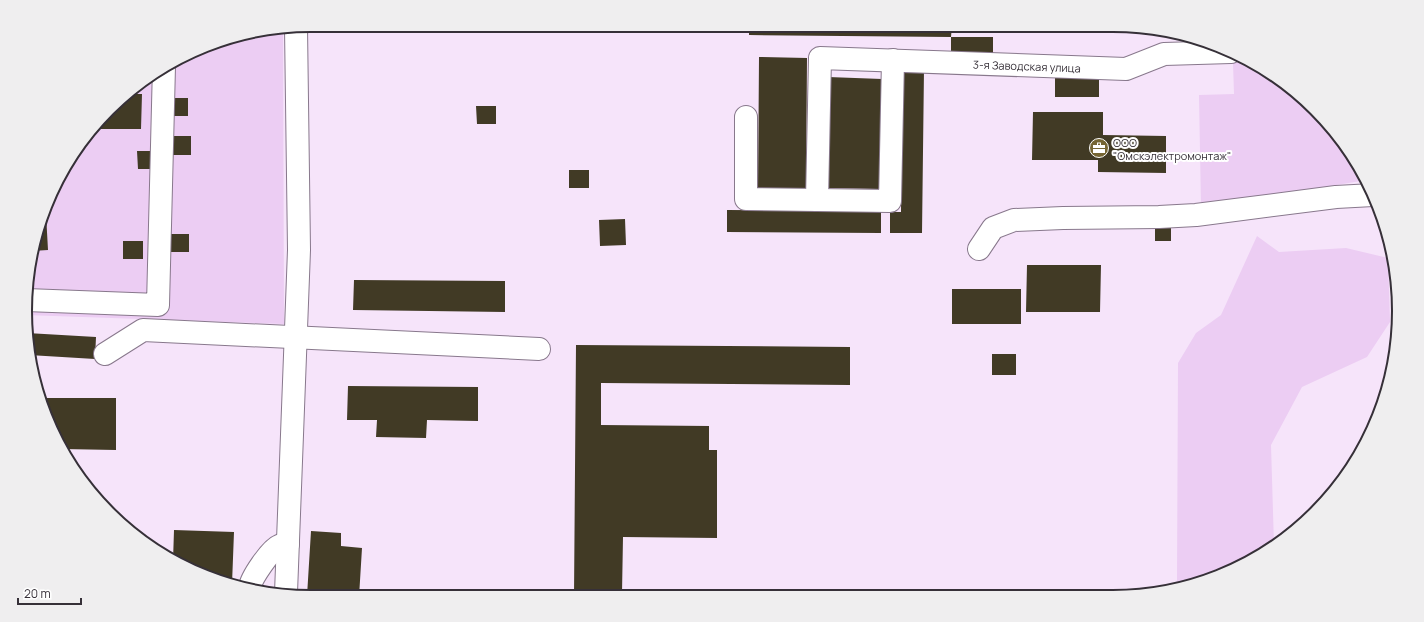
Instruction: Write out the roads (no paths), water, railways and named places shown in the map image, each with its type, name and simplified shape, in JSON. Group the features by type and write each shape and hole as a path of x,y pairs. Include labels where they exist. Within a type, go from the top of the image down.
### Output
{"street":[{"path":"286,589 299,250 296,33"},
{"name":"3-я Заводская улица","path":"817,200 820,58 1126,69 1164,54 1218,52"},
{"path":"746,117 746,199 890,201 893,60"},
{"path":"33,300 158,305 164,74"},
{"path":"979,249 993,228 1014,220 1196,215 1336,197 1367,195"},
{"path":"105,354 143,330 538,348"},
{"path":"250,583 259,567 278,546 288,544"}],"place":[{"name":"ООО \"Омскэлектромонтаж\"","path":"1099,148"}]}
